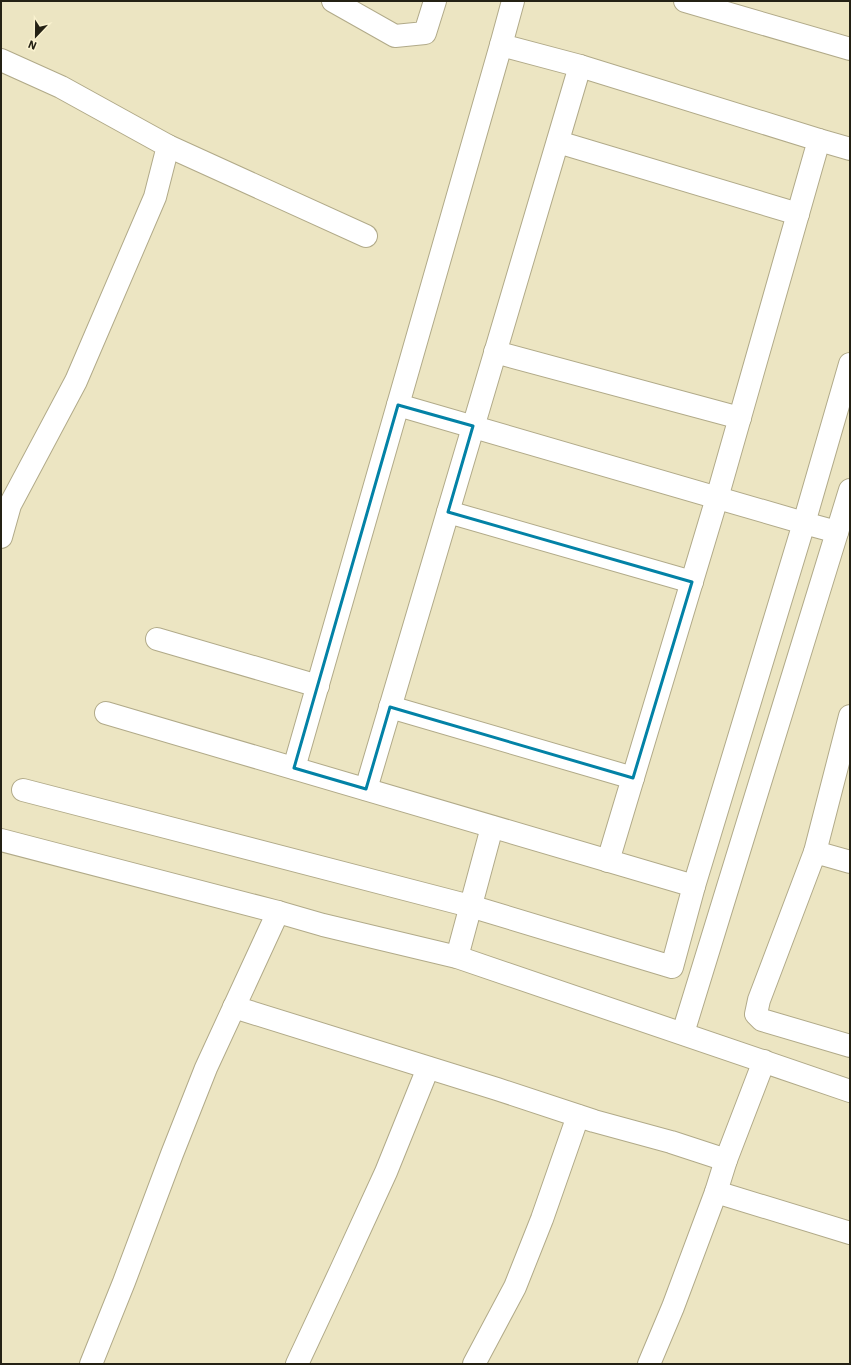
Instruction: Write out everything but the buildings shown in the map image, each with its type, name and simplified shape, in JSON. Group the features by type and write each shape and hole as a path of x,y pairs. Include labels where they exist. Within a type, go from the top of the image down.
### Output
{"street":[{"path":"333,1 396,36 425,33 435,1"},
{"path":"294,768 502,45 513,1"},
{"path":"685,1 723,6 850,49"},
{"path":"502,45 580,66 850,149"},
{"path":"1,60 61,87 168,146 366,236"},
{"path":"366,789 580,66"},
{"path":"608,861 717,498 819,140"},
{"path":"558,142 798,214"},
{"path":"1,537 10,505 76,381 155,197 168,146"},
{"path":"495,352 740,418"},
{"path":"24,790 470,906 672,966 694,886 804,523 850,364"},
{"path":"398,405 837,532"},
{"path":"683,1034 850,490"},
{"path":"448,512 692,582"},
{"path":"157,639 318,686"},
{"path":"390,707 633,778"},
{"path":"106,713 694,886"},
{"path":"850,716 815,852 759,1000 756,1014 762,1020 850,1046"},
{"path":"457,957 492,827"},
{"path":"1,840 323,925 457,957 850,1091"},
{"path":"815,852 850,862"},
{"path":"91,1364 124,1282 174,1146 206,1068 278,912"},
{"path":"234,1007 497,1089 578,1116 671,1142 726,1160"},
{"path":"655,1362 673,1307 716,1192 726,1160 764,1061"},
{"path":"297,1364 386,1172 428,1068"},
{"path":"474,1364 515,1287 542,1219 578,1116"},
{"path":"716,1192 850,1233"}],"highlighted area":[{"path":"398,405 473,426 448,512 692,582 633,778 390,707 366,789 294,768"}]}
